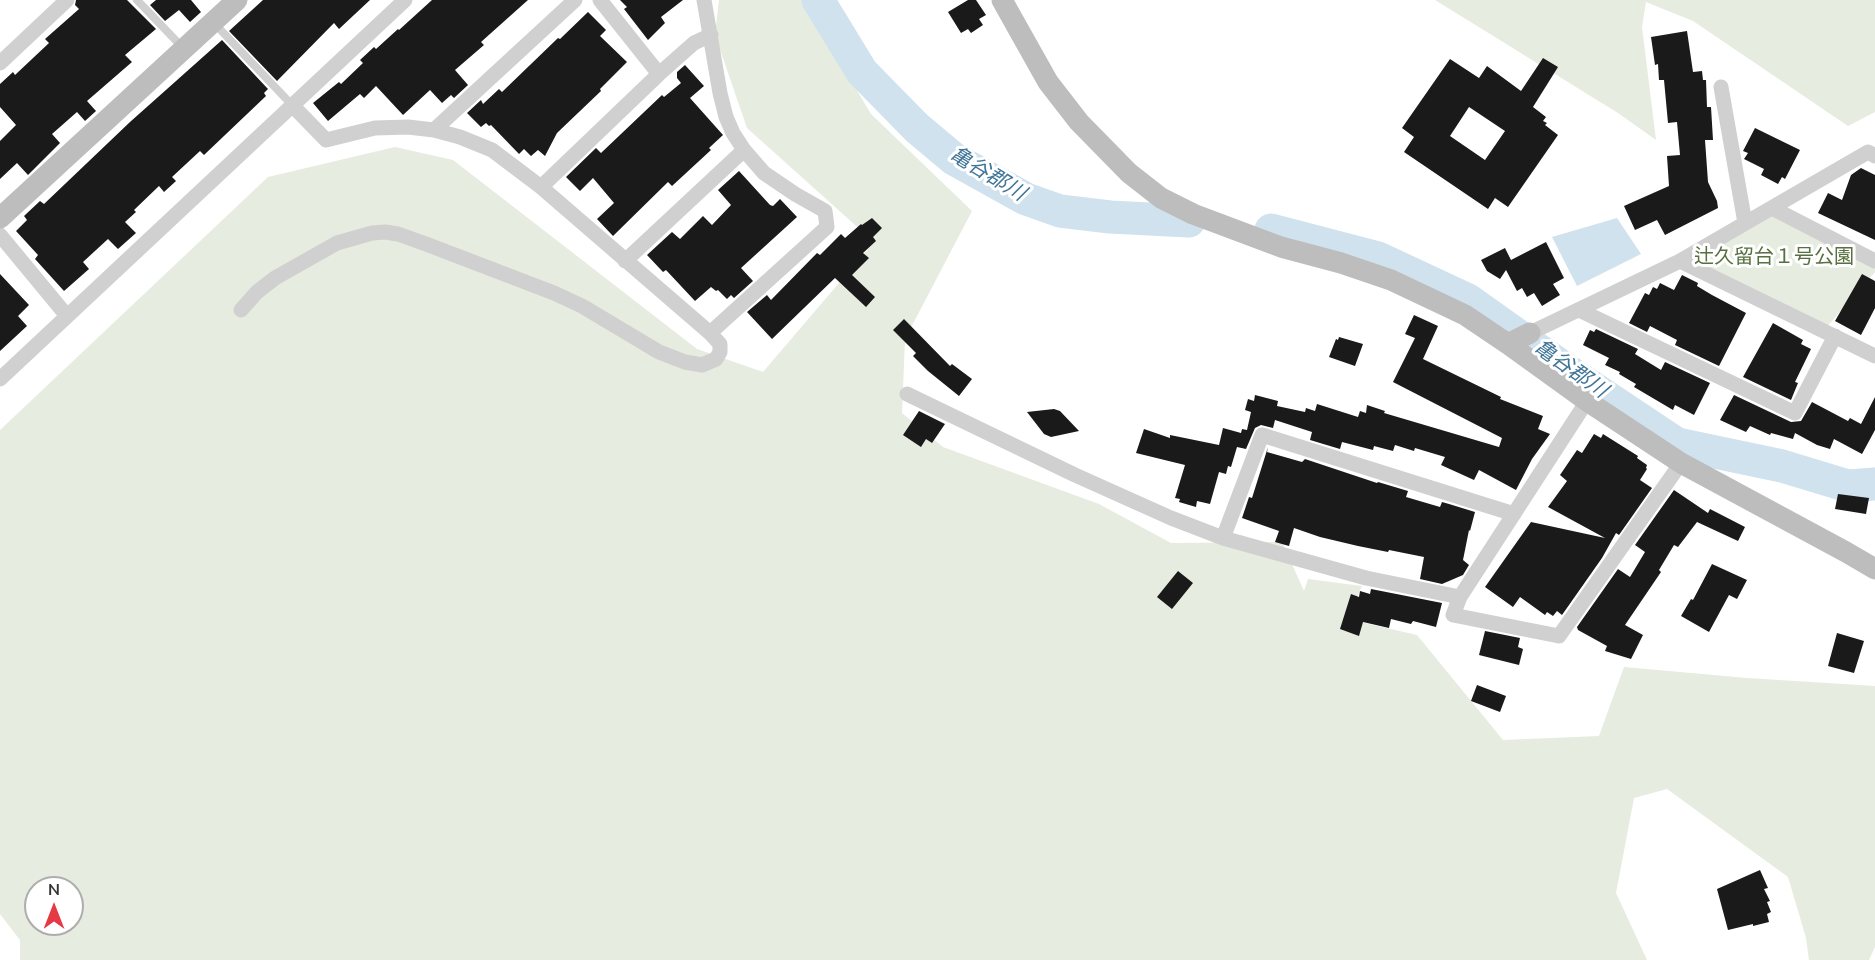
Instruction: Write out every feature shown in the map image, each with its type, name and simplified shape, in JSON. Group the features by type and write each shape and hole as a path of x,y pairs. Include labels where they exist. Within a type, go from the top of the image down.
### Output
{"street":[{"path":"0,63 67,0"},
{"path":"0,218 237,0"},
{"path":"0,379 405,0"},
{"path":"434,130 575,0"},
{"path":"600,0 659,74"},
{"path":"704,0 726,117 744,150 764,173 825,211 827,227 710,333"},
{"path":"1002,0 1048,82 1079,122 1128,173 1161,198 1193,214 1281,247 1341,263 1391,280 1465,315 1587,401 1681,463 1875,569"},
{"path":"541,187 659,74 694,43 711,35"},
{"path":"1721,87 1744,224"},
{"path":"240,310 257,292 275,278 337,243 385,232 426,244 554,293 582,306 659,352 684,362 702,365 716,359 720,352 720,344 710,333 541,187 492,150 460,137 434,130 408,127 375,128 326,140 292,105"},
{"path":"625,261 744,150"},
{"path":"1508,344 1680,261 1868,152 1875,156"},
{"path":"1772,208 1875,261"},
{"path":"0,235 68,316"},
{"path":"1680,261 1875,356"},
{"path":"1579,310 1795,413 1836,336"},
{"path":"907,394 1075,475 1171,518 1223,538 1366,578 1460,597"},
{"path":"1587,401 1460,597 1453,615 1559,636 1681,463"},
{"path":"1223,538 1262,435 1514,514"}],"lane":[{"path":"137,0 184,49"},
{"path":"213,22 292,105"}],"green space":[{"path":"719,0 803,0 871,114 972,211 905,339 902,413 943,447 1099,504 1171,543 1282,542 1304,591 1308,579 1362,586 1347,619 1417,635 1503,740 1599,736 1624,667 1875,686 1875,947 1869,960 1809,960 1806,938 1788,877 1667,789 1634,798 1616,893 1647,960 20,960 20,940 0,914 0,430 268,177 395,147 453,160 697,349 763,372 874,242 747,128 715,35"},
{"path":"1435,0 1875,0 1875,112 1848,126 1693,21 1646,2 1642,27 1656,140 1618,113"},
{"name":"辻久留台１号公園","path":"1772,208 1875,261 1875,272 1824,330 1680,261"}],"water":[{"path":"1617,218 1641,254 1577,286 1552,237"}],"building":[{"path":"76,0 127,0 156,29 125,55 132,62 87,101 96,111 85,121 77,112 52,134 60,143 28,175 17,163 0,179 0,141 16,125 0,107 0,84 13,72 15,75 49,43 45,39 79,9 75,5"},
{"path":"156,0 191,0 201,12 190,22 179,10 165,21 150,5"},
{"path":"263,0 370,0 339,29 334,23 277,81 229,31"},
{"path":"432,0 528,0 481,42 484,45 455,70 468,85 454,98 451,95 442,103 430,90 403,115 376,86 364,98 360,94 328,121 313,103 339,82 341,84 363,63 360,60 374,47 376,49"},
{"path":"620,0 683,0 661,17 665,23 648,40 624,9 627,7"},
{"path":"968,0 976,0 986,15 979,19 983,25 971,33 968,29 961,33 948,12"},
{"path":"588,12 606,30 600,36 627,62 600,89 601,91 557,133 545,156 538,150 531,156 524,149 519,154 491,125 486,123 481,127 467,113 481,100 483,104 499,89 502,92"},
{"path":"1687,31 1693,72 1702,71 1703,80 1706,80 1707,107 1711,107 1713,140 1705,140 1708,182 1718,208 1665,235 1657,220 1635,230 1624,206 1669,186 1667,156 1680,155 1677,122 1668,123 1664,80 1659,80 1658,64 1655,65 1651,37"},
{"path":"222,40 268,89 264,93 266,96 204,155 200,151 172,177 176,181 164,192 159,186 134,210 136,212 125,222 136,233 118,249 108,239 83,262 89,269 64,291 35,259 38,255 16,231 27,220 24,216 40,201 44,204 130,122"},
{"path":"1543,58 1558,67 1533,107 1546,117 1543,121 1547,123 1545,125 1558,135 1508,207 1495,198 1488,209 1404,152 1414,137 1402,128 1450,59 1479,78 1487,66 1521,91","holes":["1469,107 1505,131 1485,160 1450,136"]},
{"path":"685,65 704,86 690,98 723,135 709,148 711,150 672,186 668,182 613,236 597,219 614,203 593,178 580,191 566,177 596,148 601,153 662,95 664,97 681,83 677,78 677,72"},
{"path":"1755,128 1800,150 1785,179 1782,177 1778,184 1761,175 1764,169 1744,159 1748,153 1743,151"},
{"path":"1861,168 1875,175 1875,240 1818,213 1828,193 1842,200 1851,175"},
{"path":"739,171 770,205 773,206 780,199 797,217 741,268 753,281 734,298 731,295 727,299 711,287 695,301 666,270 663,272 647,255 672,232 680,239 703,216 712,225 731,205 718,190"},
{"path":"872,218 882,228 873,237 876,241 863,253 869,258 852,275 875,297 866,307 835,278 772,339 747,312 767,295 771,300 817,253 820,255 841,234 845,238"},
{"path":"1546,242 1564,278 1553,284 1560,295 1542,306 1534,293 1527,297 1522,288 1517,291 1506,270 1500,279 1487,271 1481,260 1505,248 1511,260"},
{"path":"0,274 29,305 18,316 27,326 0,351"},
{"path":"1862,274 1875,281 1875,308 1861,335 1835,321"},
{"path":"1682,275 1698,283 1697,286 1712,295 1746,313 1719,366 1675,345 1677,340 1650,326 1647,332 1629,323 1645,293 1649,295 1653,287 1657,289 1660,283 1674,290"},
{"path":"1414,315 1438,326 1423,359 1501,397 1500,399 1543,416 1538,429 1550,434 1532,459 1516,490 1479,470 1474,480 1441,465 1445,457 1415,448 1414,451 1395,445 1393,451 1374,446 1373,450 1342,442 1340,449 1310,440 1312,432 1275,420 1273,428 1261,425 1255,428 1246,449 1237,447 1231,467 1228,466 1226,474 1219,472 1210,504 1197,501 1196,507 1179,502 1180,499 1175,498 1185,465 1136,453 1144,429 1170,438 1170,435 1219,445 1223,428 1241,433 1242,429 1247,430 1251,412 1245,410 1248,399 1254,401 1255,395 1278,401 1277,406 1305,412 1306,408 1315,411 1317,404 1358,417 1360,411 1366,413 1367,405 1385,411 1384,413 1499,447 1502,438 1393,382 1415,338 1405,334"},
{"path":"904,319 950,366 952,364 972,379 959,396 913,356 916,353 893,330"},
{"path":"1773,323 1803,340 1801,344 1811,349 1795,382 1798,383 1791,400 1743,377"},
{"path":"1596,329 1638,349 1635,354 1661,370 1665,362 1710,383 1694,415 1675,405 1673,410 1634,387 1636,384 1619,374 1620,372 1605,365 1609,358 1583,345 1590,330 1594,332"},
{"path":"1339,337 1363,344 1355,366 1329,357"},
{"path":"1734,395 1791,422 1801,421 1812,402 1848,421 1850,418 1861,424 1875,397 1875,430 1862,454 1834,439 1830,449 1795,433 1793,439 1771,433 1770,435 1750,426 1746,432 1720,420"},
{"path":"1054,409 1060,411 1079,431 1051,437 1044,434 1027,412"},
{"path":"919,411 945,424 932,443 926,439 921,447 903,435"},
{"path":"1594,434 1601,438 1603,434 1638,456 1637,458 1647,465 1640,480 1652,488 1619,535 1616,533 1602,558 1562,615 1557,611 1553,616 1547,612 1545,615 1520,597 1513,607 1485,587 1531,522 1605,538 1548,507 1567,481 1560,475 1577,450 1582,453"},
{"path":"1268,447 1267,452 1302,462 1305,459 1408,491 1406,497 1440,507 1442,502 1475,512 1463,560 1469,565 1463,575 1442,584 1420,579 1424,557 1358,546 1294,528 1289,546 1275,542 1279,531 1242,518 1249,497 1252,498"},
{"path":"1674,490 1708,513 1710,509 1745,527 1738,541 1697,522 1678,547 1674,545 1659,570 1661,572 1625,625 1643,635 1631,659 1605,651 1607,646 1578,630 1577,627 1618,569 1630,577 1645,552 1635,545"},
{"path":"1838,494 1869,498 1866,514 1835,509"},
{"path":"1712,564 1747,580 1737,599 1729,595 1709,632 1681,616 1691,599 1693,600"},
{"path":"1178,571 1193,583 1172,609 1157,597"},
{"path":"1371,589 1442,603 1436,627 1413,621 1411,624 1391,619 1389,628 1363,622 1359,636 1340,629 1351,594 1359,597 1360,591 1370,594"},
{"path":"1485,631 1520,638 1518,647 1523,649 1519,665 1479,655"},
{"path":"1837,633 1864,641 1854,673 1828,666"},
{"path":"1477,685 1506,696 1500,712 1471,701"},
{"path":"1760,870 1768,888 1764,889 1770,901 1767,902 1771,912 1767,914 1769,922 1728,930 1717,889"}],"waterway":[{"name":"亀谷郡川","path":"818,0 862,72 917,128 954,159 1026,199 1060,211 1110,217 1189,221"},
{"name":"亀谷郡川","path":"1271,230 1378,258 1468,300 1575,376 1677,444 1782,466 1848,486 1875,484"}]}
